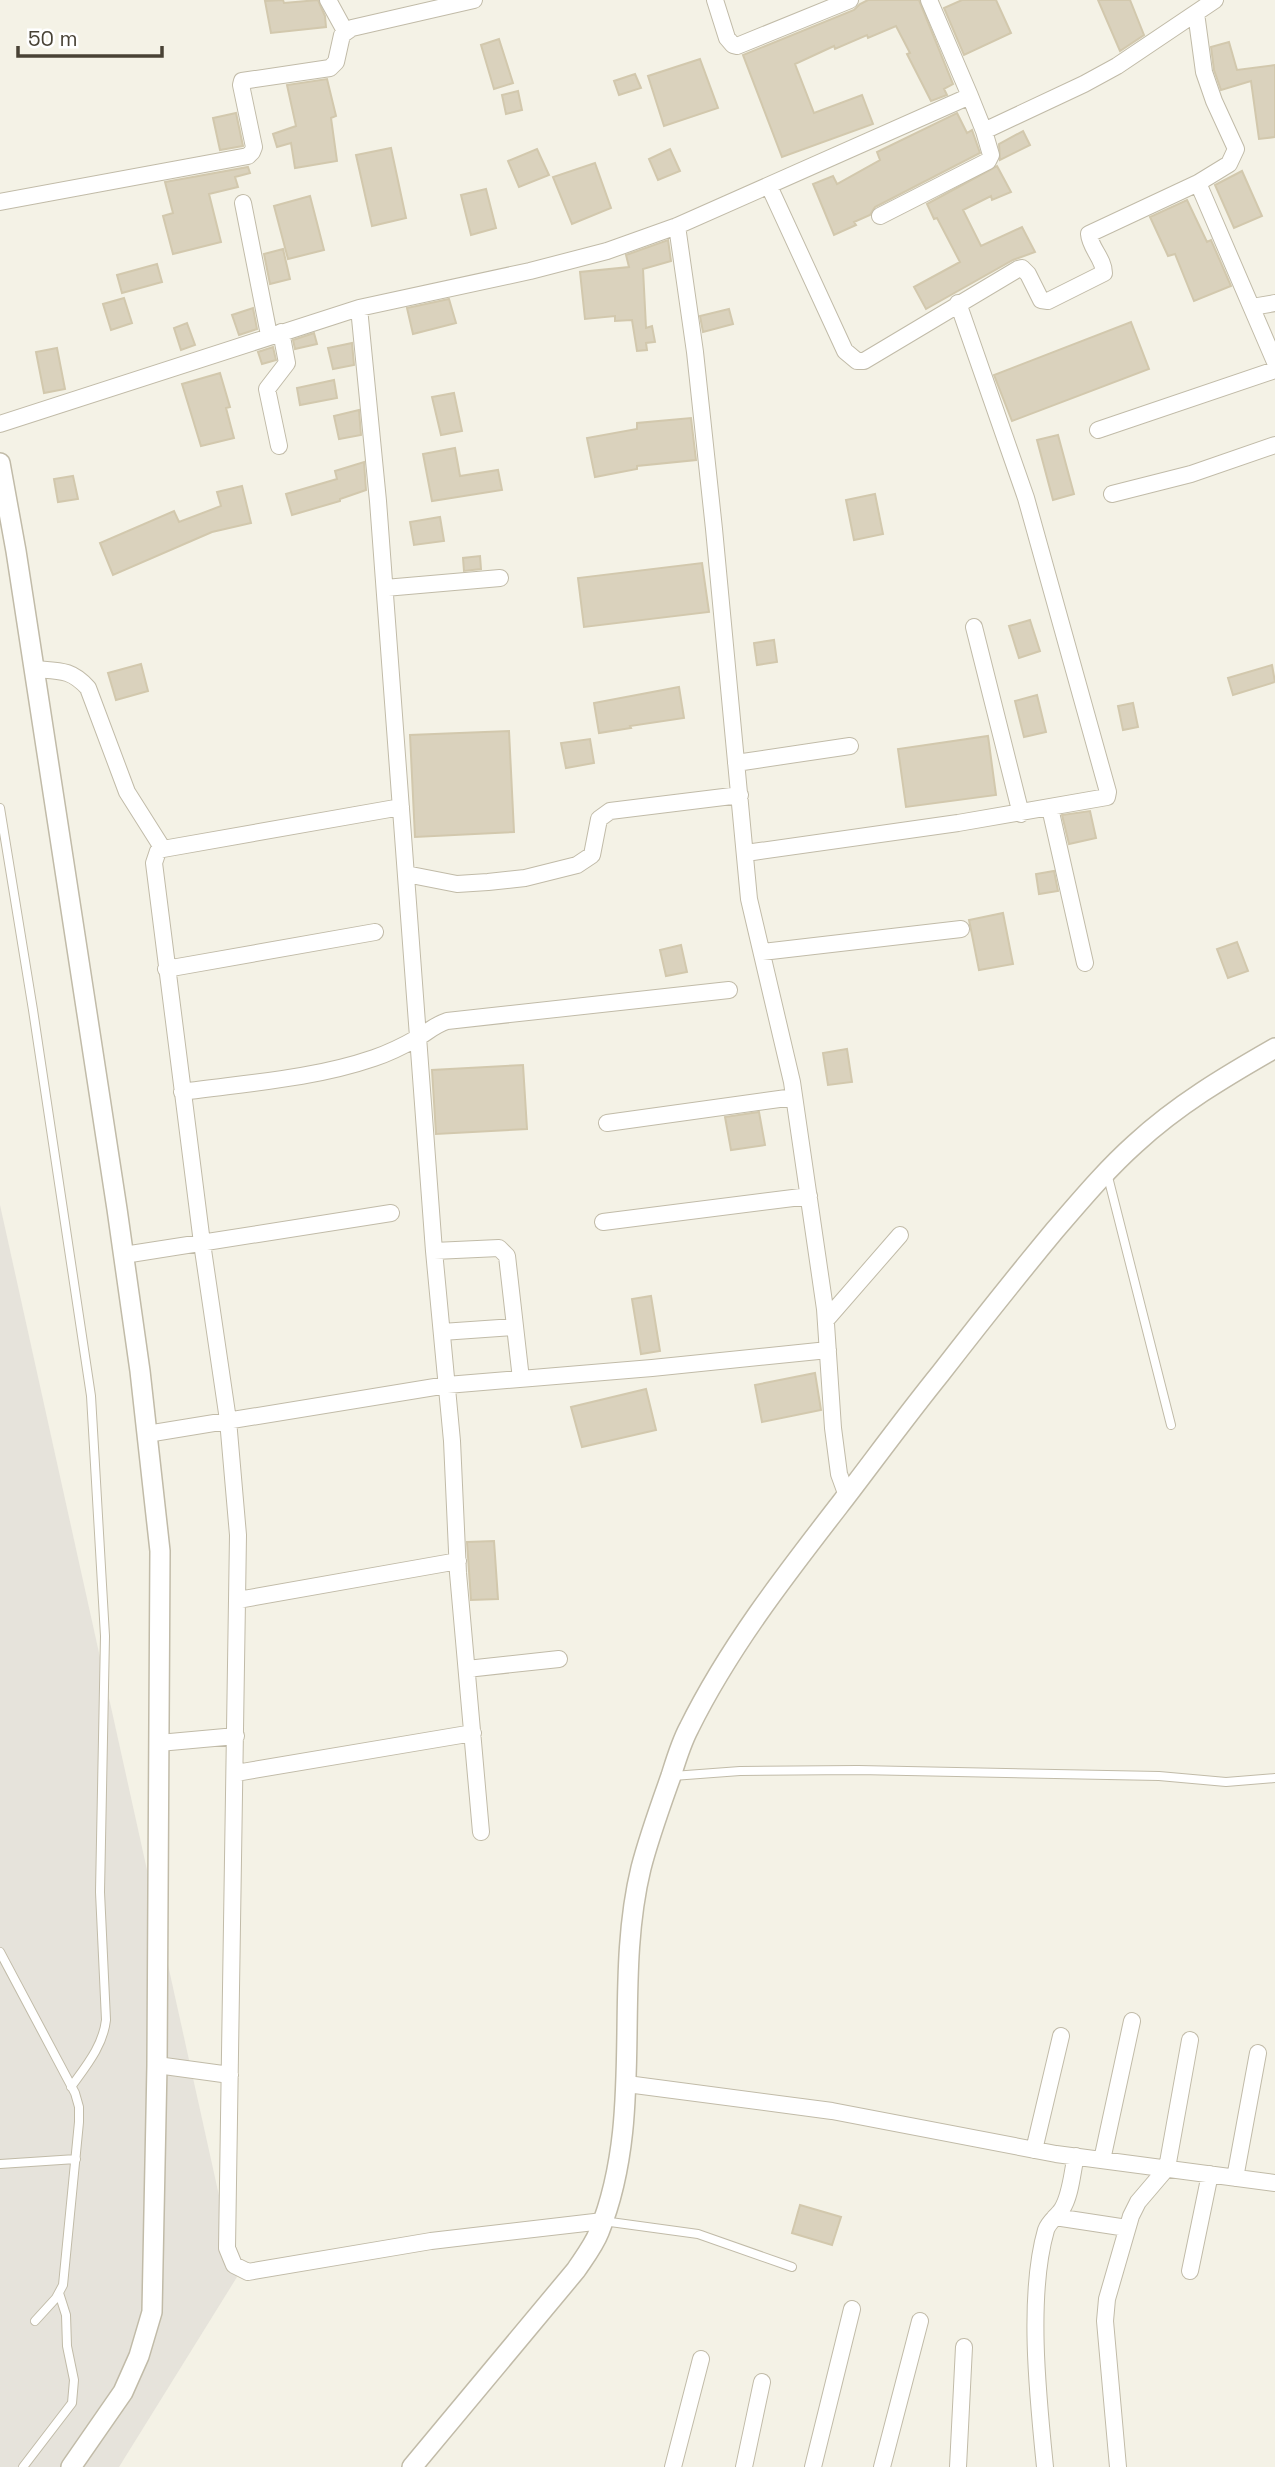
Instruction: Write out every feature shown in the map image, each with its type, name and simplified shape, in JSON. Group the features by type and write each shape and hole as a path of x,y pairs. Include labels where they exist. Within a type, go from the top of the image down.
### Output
{"street":[{"path":"328,0 345,31"},
{"path":"0,202 248,156 254,147 242,81 334,66 345,31 474,0"},
{"path":"715,0 727,38 737,46 850,0"},
{"path":"880,216 988,161 991,155 970,96 929,0"},
{"path":"984,131 1106,72 1214,0"},
{"path":"769,186 845,351 857,361 864,360 1018,269 1022,268 1028,274 1038,297 1044,302 1102,275 1104,267 1089,234 1198,183 1229,164 1236,149 1204,72 1196,13"},
{"path":"0,424 359,308 530,271 607,251 677,226 970,96"},
{"path":"1198,183 1275,362"},
{"path":"243,204 275,334 287,363 267,389 279,446"},
{"path":"677,226 695,352 747,853 749,899 794,1097 826,1320 833,1428 839,1474 846,1496"},
{"path":"747,853 1021,814 1107,797 1108,792 1026,498 958,303"},
{"path":"1252,307 1275,303"},
{"path":"359,308 378,501 481,1832"},
{"path":"1098,430 1275,370"},
{"path":"1112,494 1191,474 1275,445"},
{"path":"0,463 35,670 124,1255 148,1434 160,1551 157,2065 152,2312 139,2356 123,2392 71,2467"},
{"path":"385,589 500,578"},
{"path":"974,627 1021,814"},
{"path":"35,670 64,671 77,676 88,688 127,792 163,849"},
{"path":"736,762 850,746"},
{"path":"406,874 457,884 524,878 587,860 594,850 599,819 610,811 740,795"},
{"path":"401,807 163,849 158,851 153,863 202,1243 228,1420 238,1535 227,2248 233,2265 248,2272 431,2241 603,2221"},
{"path":"1050,808 1085,963"},
{"path":"762,952 961,929"},
{"path":"166,969 375,932"},
{"path":"182,1092 310,1075 346,1067 377,1057 418,1037 434,1025 447,1021 729,990"},
{"path":"412,2467 576,2270 598,2235 609,2203 624,2126 627,1986 640,1870 687,1732 722,1667 797,1560 1007,1288 1106,1172 1178,1109 1275,1048"},
{"path":"607,1124 794,1097"},
{"path":"603,1222 808,1196"},
{"path":"124,1255 391,1213"},
{"path":"826,1320 900,1235"},
{"path":"434,1251 499,1248 507,1256 521,1379"},
{"path":"442,1332 515,1326"},
{"path":"148,1434 447,1385 828,1350"},
{"path":"238,1600 458,1561"},
{"path":"467,1669 559,1659"},
{"path":"236,1773 473,1733"},
{"path":"159,1742 236,1736"},
{"path":"1101,2160 1132,2021"},
{"path":"1034,2150 1061,2036"},
{"path":"1118,2467 1105,2321 1107,2299 1127,2228 1138,2202 1167,2168 1190,2040"},
{"path":"1236,2178 1258,2053"},
{"path":"157,2065 230,2075"},
{"path":"627,2084 845,2114 1034,2150 1275,2183"},
{"path":"1045,2467 1036,2345 1038,2286 1046,2230 1065,2202 1076,2156"},
{"path":"1190,2271 1210,2174"},
{"path":"1055,2217 1127,2228"},
{"path":"813,2467 852,2309"},
{"path":"882,2467 920,2321"},
{"path":"958,2467 964,2347"},
{"path":"673,2467 701,2358"},
{"path":"744,2467 762,2382"}],"lane":[{"path":"0,808 91,1396 102,1555 105,1636 100,1892 106,2020 97,2049 71,2087"},
{"path":"1106,1172 1171,1425"},
{"path":"671,1777 740,1771 858,1770 1159,1776 1226,1782 1275,1778"},
{"path":"0,1952 79,2107 64,2285 35,2321"},
{"path":"0,2164 76,2159"},
{"path":"603,2221 698,2234 792,2267"},
{"path":"23,2467 72,2403 75,2391 66,2346 66,2315 59,2293"}],"shaded area":[{"path":"0,1205 237,2277 119,2467 0,2467"}],"building":[{"path":"283,0 284,3 318,0 325,16 326,27 271,33 265,1"},
{"path":"868,0 919,0 953,84 944,89 947,95 931,101 896,26 835,49 834,46 795,64 814,113 862,95 873,124 782,157 743,55 854,10"},
{"path":"962,0 996,0 1011,33 964,55 944,8"},
{"path":"1098,0 1130,0 1144,35 1120,51"},
{"path":"499,39 513,83 494,89 481,45"},
{"path":"1229,42 1237,70 1275,65 1275,137 1259,139 1251,81 1221,90 1214,70 1211,47"},
{"path":"700,59 718,108 664,126 648,76"},
{"path":"635,74 641,88 619,95 614,81"},
{"path":"327,79 336,116 331,118 337,161 295,168 291,143 277,147 273,134 296,126 287,85"},
{"path":"518,91 522,110 506,114 502,95"},
{"path":"236,113 243,146 220,150 213,118"},
{"path":"957,113 967,133 972,130 980,153 875,207 870,215 854,222 856,225 834,235 813,184 833,176 837,184 880,160 877,152"},
{"path":"1023,131 1030,145 1000,160 999,144"},
{"path":"391,148 406,218 372,226 356,155"},
{"path":"537,149 549,175 519,187 508,161"},
{"path":"670,149 680,171 658,180 649,159"},
{"path":"595,163 611,208 572,224 553,177"},
{"path":"997,166 1011,192 992,200 991,196 963,210 981,246 1022,227 1035,252 1013,260 926,309 914,287 960,262 927,204"},
{"path":"248,167 250,173 235,177 238,187 209,194 221,242 173,254 163,216 173,213 165,182"},
{"path":"1242,171 1262,216 1234,228 1215,185"},
{"path":"486,189 496,228 471,235 461,195"},
{"path":"310,196 324,250 288,259 274,206"},
{"path":"1187,200 1207,242 1211,240 1231,286 1194,301 1175,254 1168,256 1150,217"},
{"path":"668,240 671,261 643,269 646,328 652,326 655,342 646,343 647,350 637,351 632,320 615,321 615,316 585,319 580,272 629,267 626,255"},
{"path":"283,249 290,279 270,284 264,254"},
{"path":"157,264 162,282 122,293 117,275"},
{"path":"124,298 132,323 111,330 103,304"},
{"path":"449,299 456,323 413,334 407,308"},
{"path":"253,308 257,329 239,335 232,315"},
{"path":"729,309 733,324 703,332 700,316"},
{"path":"1131,322 1149,369 1012,421 994,375"},
{"path":"187,323 195,345 181,350 174,328"},
{"path":"314,333 317,344 295,349 293,340"},
{"path":"352,343 354,365 333,369 328,348"},
{"path":"273,347 276,360 262,364 258,352"},
{"path":"57,348 65,389 44,393 36,352"},
{"path":"220,373 230,407 226,408 234,438 201,446 182,384"},
{"path":"334,380 337,398 300,405 297,388"},
{"path":"454,393 462,431 441,435 432,397"},
{"path":"359,410 361,435 339,439 334,416"},
{"path":"691,418 696,460 637,466 637,469 595,477 587,438 637,429 637,423"},
{"path":"1058,435 1074,494 1053,500 1037,440"},
{"path":"455,448 460,476 498,470 502,490 432,501 423,454"},
{"path":"364,462 366,490 292,515 286,494 337,479 335,471"},
{"path":"73,476 78,499 58,502 54,479"},
{"path":"242,486 251,523 212,532 113,575 100,543 174,511 179,522 221,506 217,492"},
{"path":"875,494 883,534 854,540 846,500"},
{"path":"440,517 444,541 414,545 410,522"},
{"path":"480,556 481,569 464,571 463,558"},
{"path":"702,563 709,612 584,627 578,578"},
{"path":"1030,620 1040,651 1019,658 1009,626"},
{"path":"774,640 777,662 757,665 754,643"},
{"path":"141,664 148,691 116,700 108,673"},
{"path":"1272,665 1275,682 1233,695 1228,678"},
{"path":"679,687 684,718 599,733 594,703"},
{"path":"1037,695 1046,732 1024,737 1015,701"},
{"path":"1133,703 1138,727 1123,730 1118,706"},
{"path":"509,731 514,832 415,837 410,735"},
{"path":"988,736 996,795 906,807 898,749"},
{"path":"590,739 594,763 566,768 561,743"},
{"path":"1090,811 1096,838 1069,844 1062,815"},
{"path":"1054,871 1058,891 1039,894 1036,874"},
{"path":"1003,913 1013,964 979,970 969,920"},
{"path":"1237,942 1248,971 1228,978 1217,949"},
{"path":"681,945 687,972 666,976 660,950"},
{"path":"847,1049 852,1082 828,1085 823,1053"},
{"path":"523,1065 527,1129 436,1134 432,1070"},
{"path":"759,1112 765,1145 731,1150 725,1117"},
{"path":"651,1296 660,1351 641,1354 632,1299"},
{"path":"815,1373 821,1410 762,1422 755,1385"},
{"path":"646,1389 656,1430 582,1447 571,1407"},
{"path":"494,1541 498,1599 471,1600 467,1542"},
{"path":"800,2205 841,2217 832,2245 792,2233"}]}
